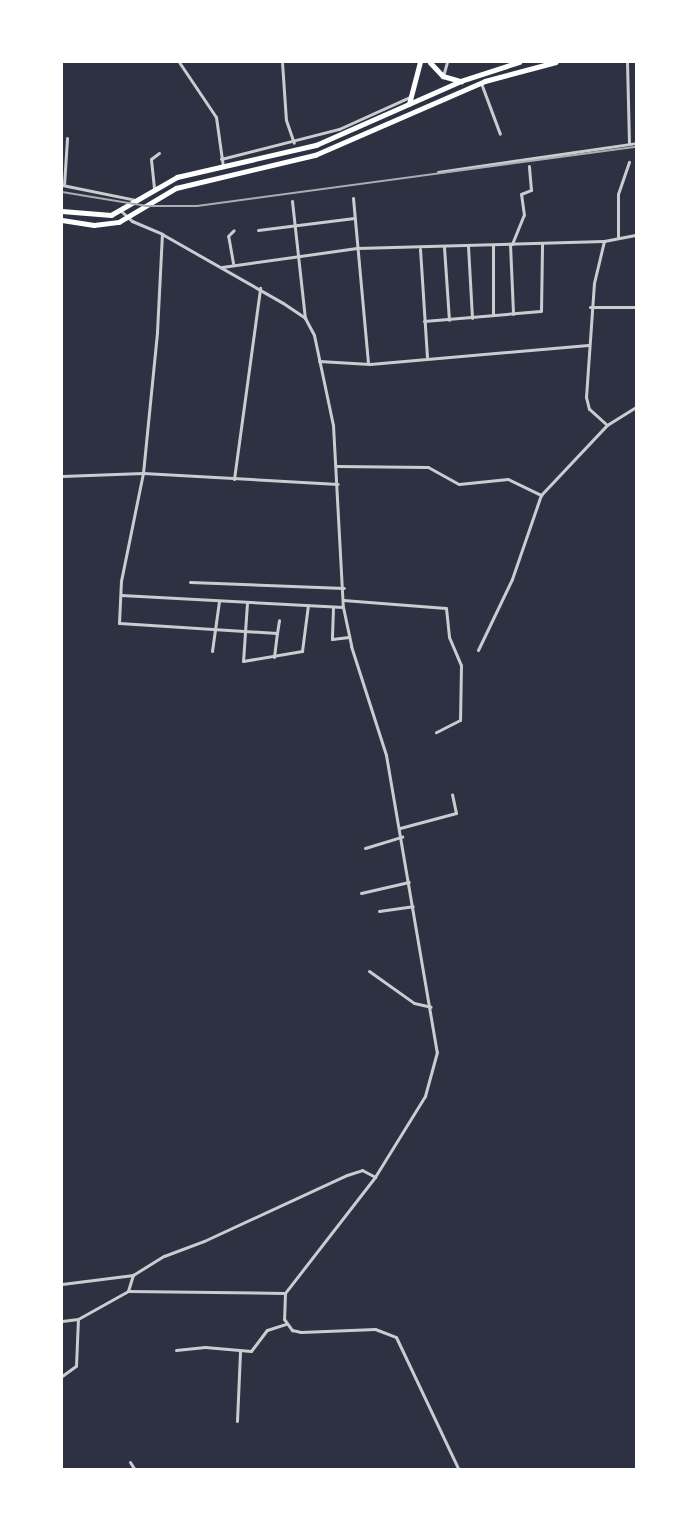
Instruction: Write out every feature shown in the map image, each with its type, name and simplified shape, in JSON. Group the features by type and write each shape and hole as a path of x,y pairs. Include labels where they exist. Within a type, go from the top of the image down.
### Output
{"highway":[{"path":"409,104 420,62"},
{"path":"430,62 443,76 461,81"},
{"path":"62,211 101,216 121,211 154,188 186,174 316,145 461,81 519,62"},
{"path":"62,220 99,225 128,219 176,188 315,155 481,83 556,62"}],"street":[{"path":"179,62 216,117 223,167"},
{"path":"282,62 286,120 294,143"},
{"path":"443,76 447,62"},
{"path":"627,62 630,145"},
{"path":"481,83 500,134"},
{"path":"221,159 294,143 410,97"},
{"path":"68,138 63,185 137,200"},
{"path":"438,172 528,163 636,144"},
{"path":"154,188 151,159 159,153"},
{"path":"618,237 618,194 629,162"},
{"path":"513,314 511,244 524,215 521,194 531,190 528,163"},
{"path":"353,198 368,363"},
{"path":"286,1324 285,1293 375,1177 425,1096 437,1052 402,837 386,755 349,637 343,607 344,588 333,425 319,362 305,318 292,201"},
{"path":"121,211 128,219 162,234 260,288 305,318"},
{"path":"258,230 355,218"},
{"path":"233,263 228,236 234,230"},
{"path":"162,234 157,332 143,473 118,619 123,625 277,633"},
{"path":"222,267 233,263 357,248 420,249 542,244 604,241 636,235"},
{"path":"604,241 590,307 587,404 607,425"},
{"path":"424,321 542,310 542,244"},
{"path":"493,245 493,316"},
{"path":"468,246 472,318"},
{"path":"444,248 449,320"},
{"path":"420,249 427,357"},
{"path":"234,479 260,288"},
{"path":"590,307 636,307"},
{"path":"319,362 368,363 588,345"},
{"path":"478,651 512,579 541,495 607,425 636,407"},
{"path":"337,466 428,467 459,484 508,479 541,495"},
{"path":"62,476 143,473 338,484"},
{"path":"190,582 344,588"},
{"path":"121,595 343,607"},
{"path":"343,600 446,608 452,648 461,665 460,720 436,732"},
{"path":"212,651 219,601"},
{"path":"247,603 243,632 243,661 302,651 308,605"},
{"path":"333,608 333,639 349,637"},
{"path":"274,657 279,620"},
{"path":"400,828 456,813 452,794"},
{"path":"365,848 402,837"},
{"path":"361,893 409,882"},
{"path":"379,911 413,906"},
{"path":"369,971 414,1003 431,1007"},
{"path":"62,1284 133,1275 164,1256 204,1241 347,1175 362,1170 375,1177"},
{"path":"128,1291 133,1275"},
{"path":"62,1320 78,1319 128,1291 285,1293"},
{"path":"62,1376 76,1365 78,1319"},
{"path":"176,1350 205,1347 240,1351 254,1350 267,1330 286,1324 301,1332 375,1329 396,1337 459,1470"},
{"path":"237,1421 240,1351"},
{"path":"130,1462 135,1470"}],"railway":[{"path":"62,192 147,206 197,206 636,147"}]}
